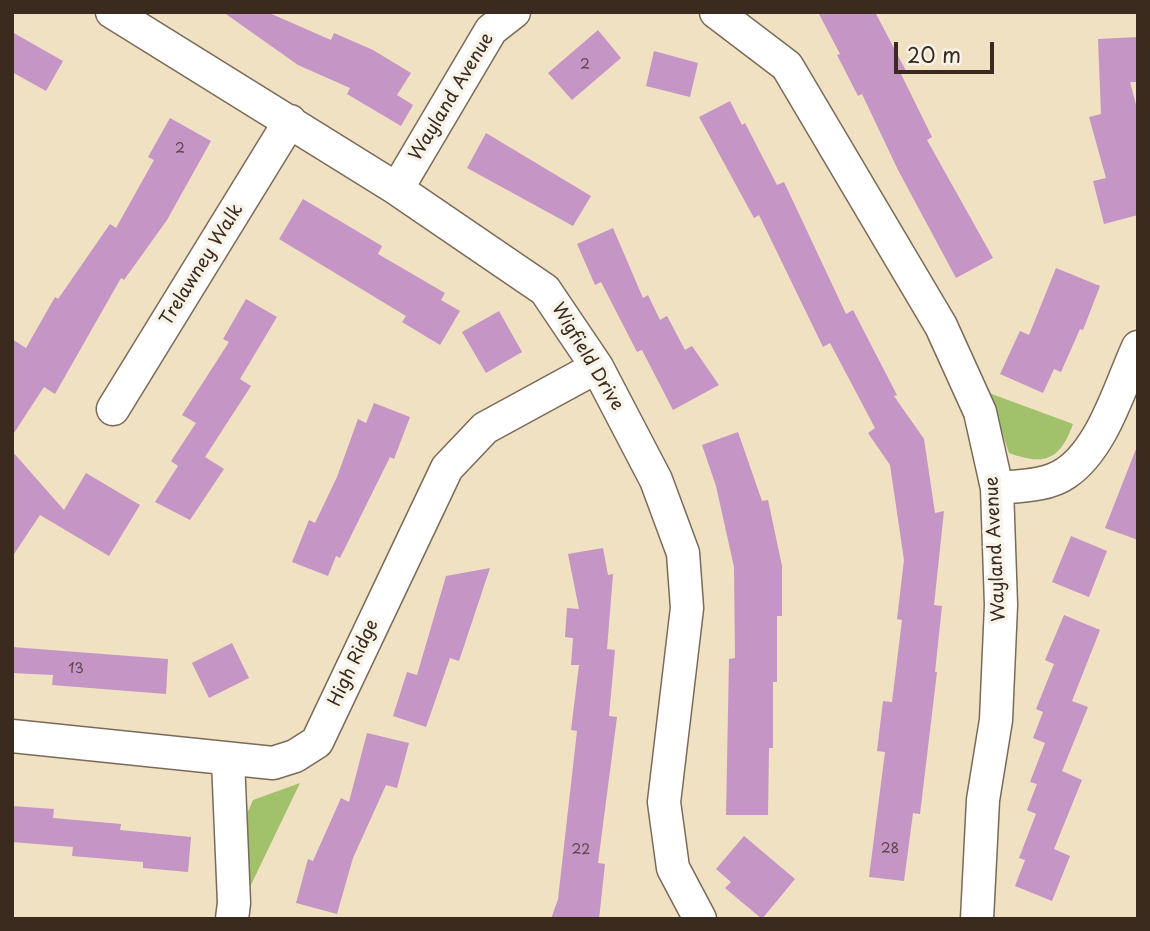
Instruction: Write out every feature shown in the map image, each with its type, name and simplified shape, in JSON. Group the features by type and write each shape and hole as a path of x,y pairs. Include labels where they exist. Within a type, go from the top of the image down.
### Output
{"street":[{"name":"Wigfield Drive","path":"112,12 397,189 545,290 597,367 656,481 683,553 687,608 664,802 673,868 700,919"},
{"name":"Wayland Avenue","path":"397,189 491,30 514,12"},
{"name":"Wayland Avenue","path":"716,12 787,66 934,314 980,412 997,488 1001,605 996,720 983,800 977,919"},
{"name":"Trelawney Walk","path":"113,409 290,121"},
{"path":"997,488 1042,483 1065,475 1090,452 1138,346"},
{"name":"High Ridge","path":"12,736 228,760 273,763 295,756 317,742 447,468 485,428 597,367"},
{"path":"228,760 234,903 232,919"}],"green space":[{"path":"989,393 1073,424 1063,446 1050,457 1042,459 1009,453"},
{"path":"300,783 249,889 243,823 253,800"}],"building":[{"path":"223,12 267,12 331,40 334,33 373,50 411,73 397,95 413,105 401,126 347,94 350,88 298,65"},
{"path":"818,12 875,12 906,71 901,74 932,137 927,140 993,258 956,278 898,170 862,94 858,96"},
{"path":"598,30 621,58 572,100 548,73"},
{"path":"12,32 63,61 46,91 12,72"},
{"path":"1138,37 1138,82 1130,82 1138,112 1138,215 1104,224 1093,181 1106,178 1089,117 1101,114 1098,39"},
{"path":"654,51 698,63 690,97 646,86"},
{"path":"730,101 742,125 745,123 777,185 784,182 846,314 853,310 897,395 894,396 924,439 935,513 944,511 934,605 942,606 937,672 920,814 913,813 904,881 869,877 885,752 877,751 883,701 892,702 902,620 897,619 904,560 890,465 868,433 875,428 830,343 823,347 759,215 754,218 699,117"},
{"path":"170,118 211,141 167,220 124,280 121,278 55,394 44,387 12,436 12,339 26,348 55,297 58,299 110,224 116,228 154,160 148,157"},
{"path":"486,133 591,196 573,226 467,168"},
{"path":"303,199 382,246 378,254 445,293 441,300 460,311 440,345 402,322 406,316 279,239"},
{"path":"613,228 643,298 648,295 660,320 667,316 685,350 692,346 719,385 673,410 642,350 637,352 601,282 595,285 577,244"},
{"path":"1056,268 1100,286 1083,330 1080,329 1061,372 1054,369 1043,393 1000,374 1020,331 1029,335"},
{"path":"246,299 277,317 240,379 251,386 205,457 224,469 190,520 155,502 178,466 171,461 196,423 182,415 229,342 223,339"},
{"path":"499,311 522,352 486,373 462,332"},
{"path":"374,403 410,417 394,459 390,457 340,558 336,556 328,576 292,562 309,520 315,523 337,477 358,419 366,423"},
{"path":"738,432 762,501 768,500 782,566 782,616 777,616 777,682 773,682 773,748 769,748 768,815 726,815 729,659 735,658 734,567 716,486 702,445"},
{"path":"1138,449 1138,540 1105,528"},
{"path":"12,451 64,510 86,473 140,505 109,556 40,515 12,557"},
{"path":"1071,536 1107,551 1089,597 1052,582"},
{"path":"603,548 608,575 613,574 607,649 615,650 609,716 617,717 598,863 605,864 599,919 551,919 558,899 577,731 571,730 579,665 571,665 573,638 565,637 567,608 579,609 568,554"},
{"path":"490,568 459,661 450,658 426,727 393,716 407,672 417,675 446,576"},
{"path":"1064,615 1100,630 1072,701 1088,707 1062,771 1082,780 1054,849 1070,856 1052,901 1015,886 1025,860 1019,858 1036,814 1027,810 1037,784 1030,782 1045,743 1033,738 1043,712 1036,709 1054,664 1045,660"},
{"path":"232,643 249,678 209,698 192,663"},
{"path":"12,647 168,659 166,694 52,685 53,675 12,673"},
{"path":"367,733 409,743 397,788 386,785 353,858 337,914 296,903 308,859 313,861 341,798 349,802"},
{"path":"12,806 54,809 53,818 121,824 120,830 191,837 188,872 143,868 143,862 72,856 73,847 12,842"},
{"path":"744,836 795,879 762,919 725,888 731,882 716,869"}]}
